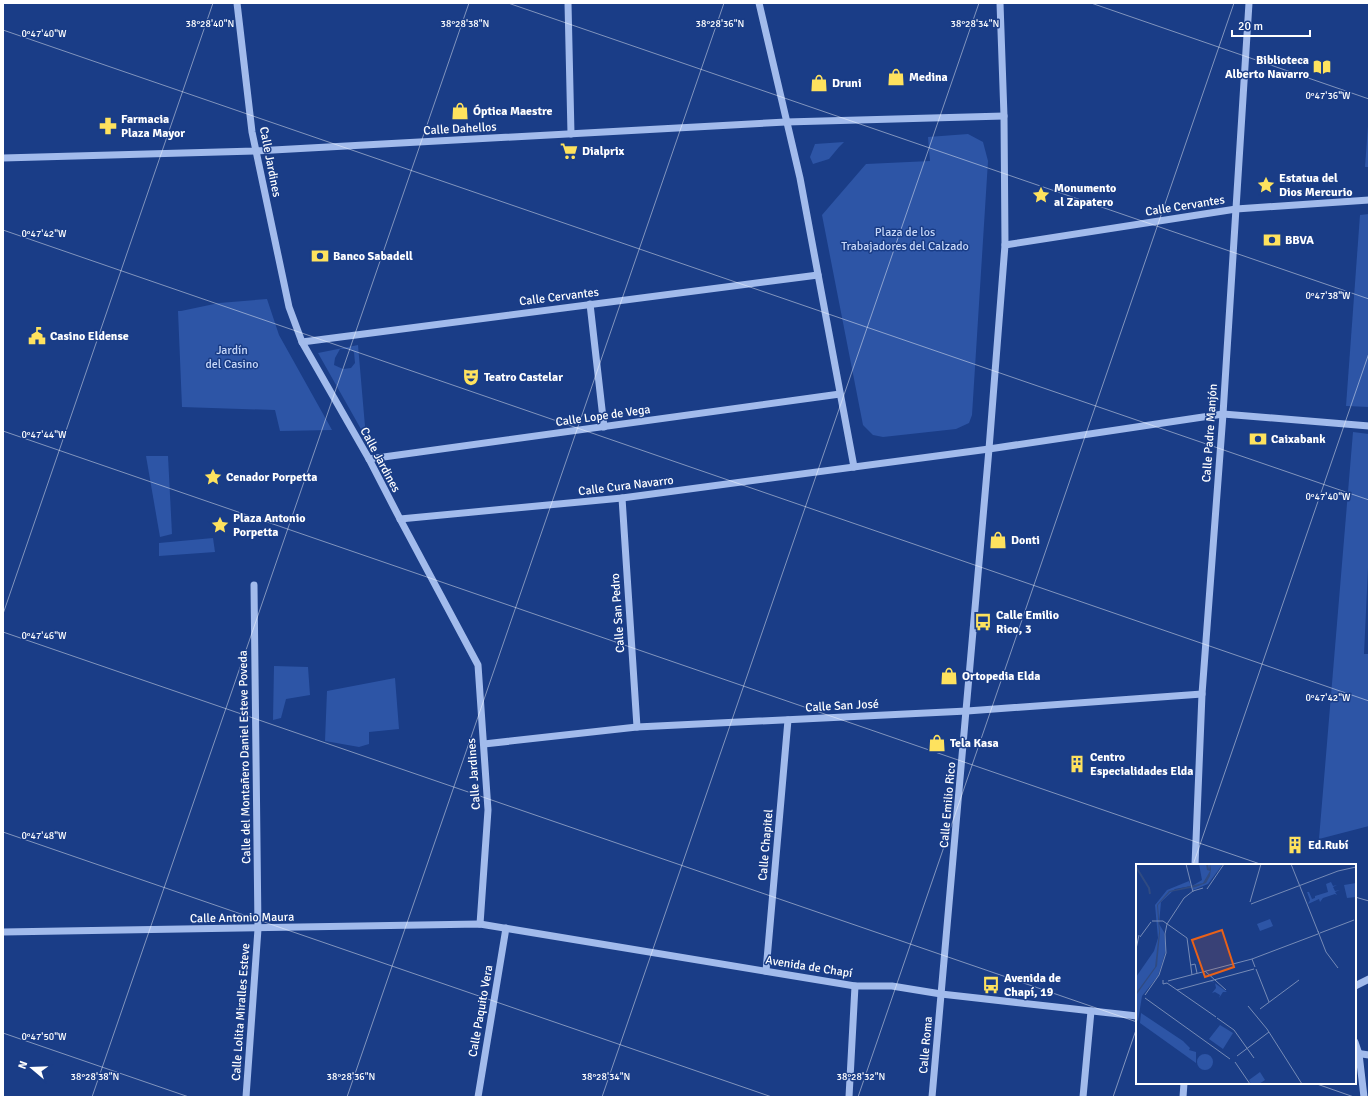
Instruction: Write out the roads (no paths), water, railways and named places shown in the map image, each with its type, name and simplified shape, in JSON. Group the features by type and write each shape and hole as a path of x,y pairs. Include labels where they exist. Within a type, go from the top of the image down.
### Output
{"street":[{"name":"Calle Jardines","path":"237,3 255,151 289,307 302,342 369,459 478,665 488,810 480,924"},
{"path":"568,3 571,134"},
{"path":"759,3 800,178 854,467 990,449 1222,414 1369,426"},
{"path":"990,449 1005,245 1004,116 1000,3"},
{"name":"Calle Padre Manjón","path":"1194,864 1202,694 1249,3"},
{"path":"786,122 1004,116"},
{"name":"Calle Dahellos","path":"3,158 255,151 786,122"},
{"name":"Calle Cervantes","path":"1005,245 1236,209 1369,200"},
{"name":"Calle Cervantes","path":"302,342 818,275"},
{"path":"590,304 604,427"},
{"name":"Calle Lope de Vega","path":"369,459 840,394"},
{"name":"Calle Emilio Rico","path":"941,994 946,959 990,449"},
{"name":"Calle Cura Navarro","path":"400,519 622,498 854,467"},
{"name":"Calle San Pedro","path":"622,498 637,727"},
{"name":"Calle del Montañero Daniel Esteve Poveda","path":"254,585 258,929"},
{"name":"Calle San José","path":"484,744 637,727 967,711 1202,694"},
{"name":"Calle Chapitel","path":"766,971 788,720"},
{"name":"Calle Antonio Maura","path":"3,932 258,929 480,924"},
{"name":"Avenida de Chapí","path":"480,924 855,986 892,986 941,994 1136,1016"},
{"name":"Calle Paquito Vera","path":"478,1097 506,928"},
{"name":"Calle Lolita Miralles Esteve","path":"246,1097 258,929"},
{"path":"1356,986 1369,979"},
{"path":"849,1097 855,986"},
{"name":"Calle Roma","path":"932,1097 941,994"},
{"path":"1083,1097 1092,1011"},
{"path":"1364,1097 1357,1054 1369,1054"},
{"path":"1183,1097 1184,1084"}],"place":[{"name":"Biblioteca Alberto Navarro","path":"1322,67"},
{"name":"Medina","path":"896,77"},
{"name":"Druni","path":"819,83"},
{"name":"Óptica Maestre","path":"460,111"},
{"name":"Farmacia Plaza Mayor","path":"108,126"},
{"name":"Dialprix","path":"569,151"},
{"name":"Estatua del Dios Mercurio","path":"1266,185"},
{"name":"Monumento al Zapatero","path":"1041,195"},
{"name":"BBVA","path":"1272,240"},
{"name":"Banco Sabadell","path":"320,256"},
{"name":"Casino Eldense","path":"37,336"},
{"name":"Teatro Castelar","path":"471,377"},
{"name":"Caixabank","path":"1258,439"},
{"name":"Cenador Porpetta","path":"213,477"},
{"name":"Plaza Antonio Porpetta","path":"220,525"},
{"name":"Donti","path":"998,540"},
{"name":"Calle Emilio Rico, 3","path":"983,622"},
{"name":"Ortopedia Elda","path":"949,676"},
{"name":"Tela Kasa","path":"937,743"},
{"name":"Centro Especialidades Elda","path":"1077,764"},
{"name":"Ed.Rubí","path":"1295,845"},
{"name":"Avenida de Chapí, 19","path":"991,985"}],"park label":[{"name":"Plaza de los Trabajadores del Calzado","path":"905,239"},
{"name":"Jardín del Casino","path":"232,357"}]}
